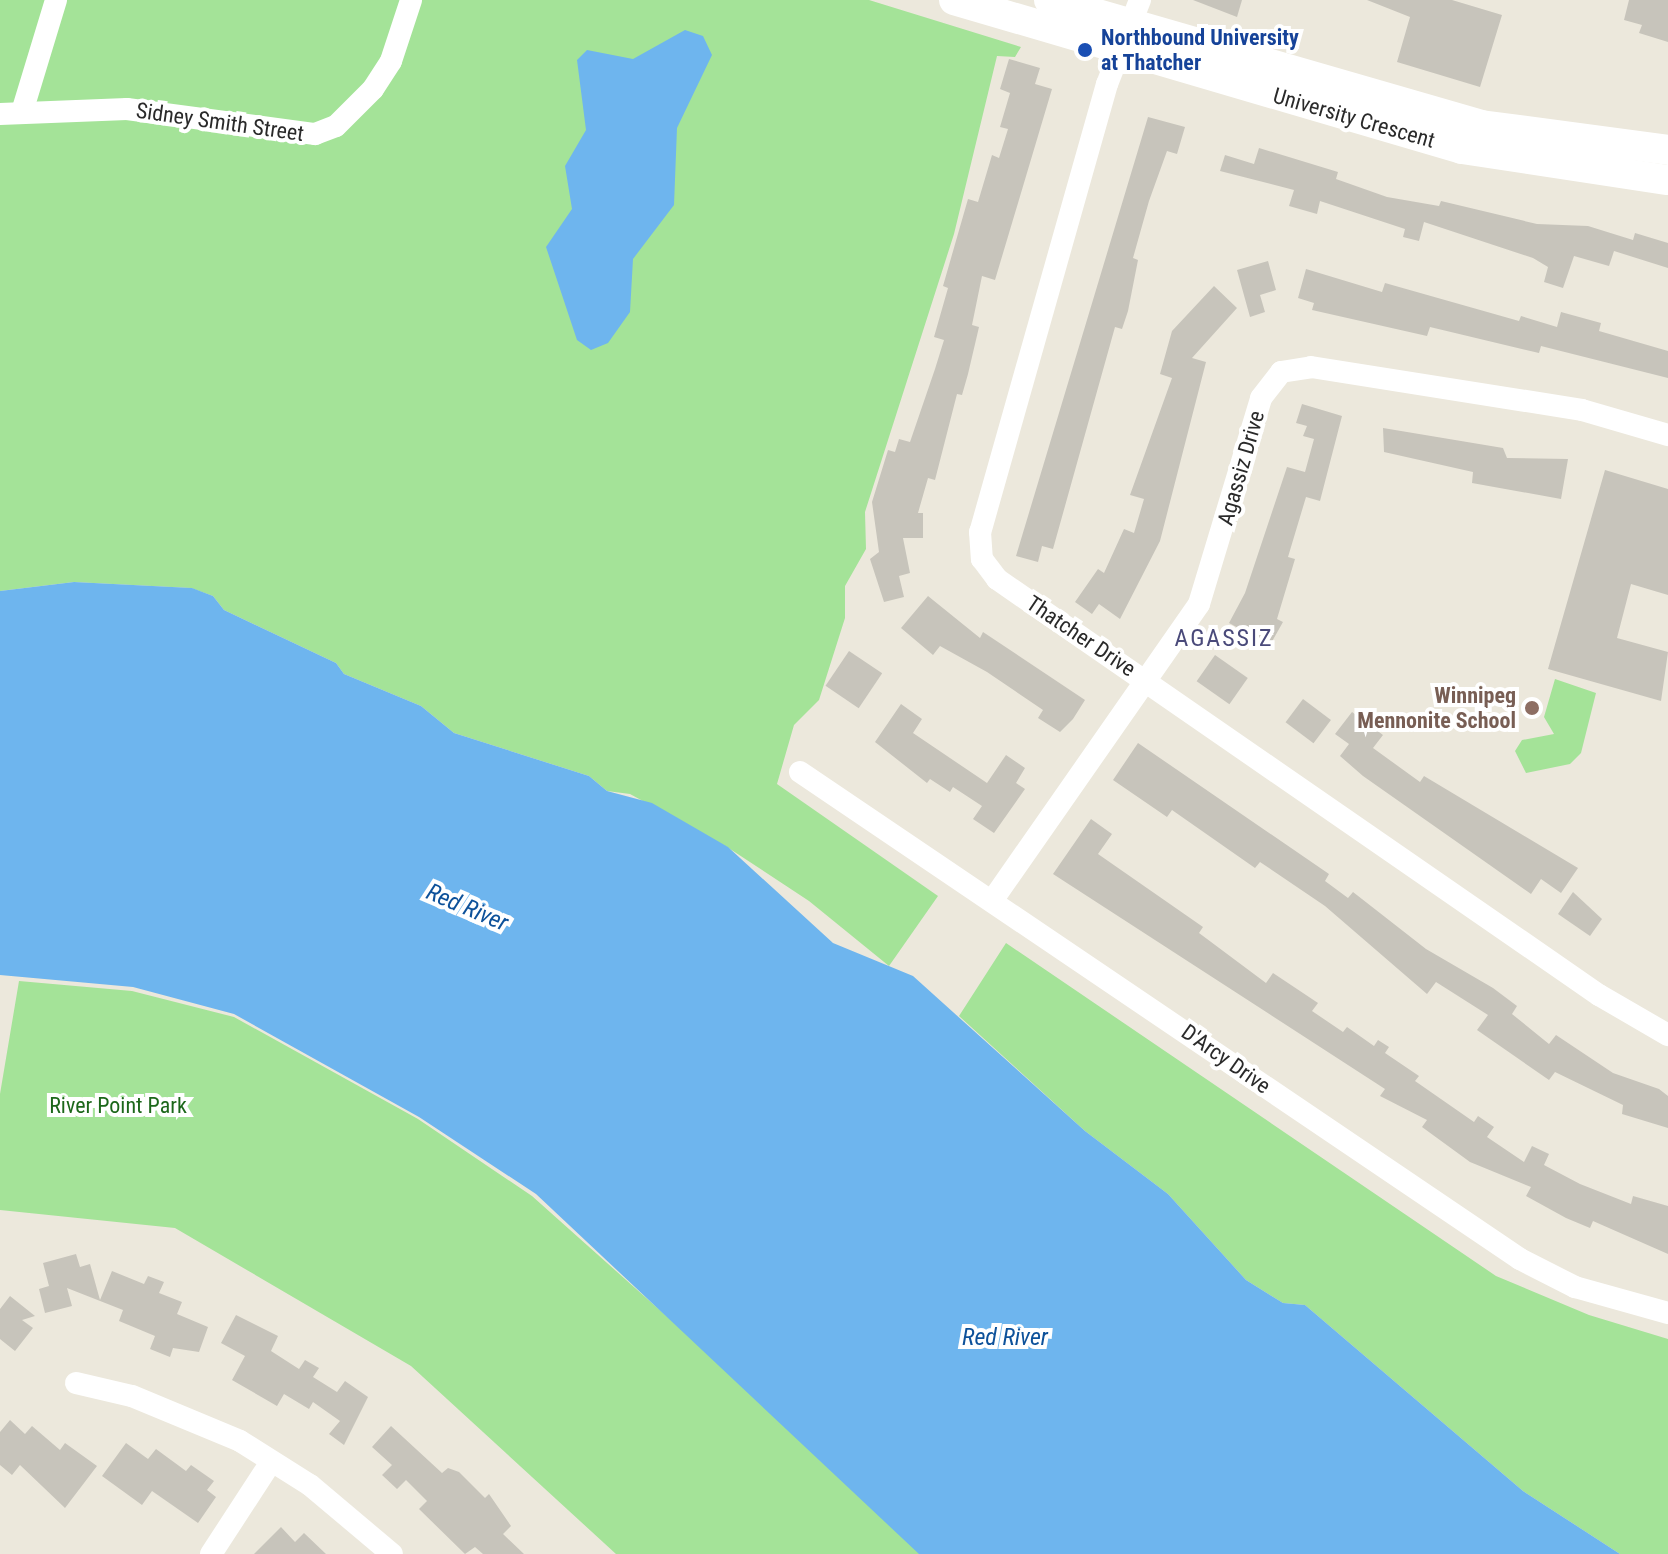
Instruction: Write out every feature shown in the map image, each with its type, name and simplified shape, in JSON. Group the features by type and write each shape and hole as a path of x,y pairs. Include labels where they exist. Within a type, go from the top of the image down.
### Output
{"main road":[{"name":"University Crescent","path":"954,0 1130,25 1462,149 1668,180"},
{"name":"University Crescent","path":"1049,0 1481,125 1668,150"}],"street":[{"path":"11,113 56,0"},
{"name":"Sidney Smith Street","path":"11,113 127,109 315,134 349,116 384,74 411,0"},
{"name":"Thatcher Drive","path":"1130,25 980,532 982,559 997,579 1599,995 1668,1035"},
{"name":"Agassiz Drive","path":"994,898 1147,680 1210,582 1261,398 1281,372 1311,367 1582,410 1668,435"},
{"name":"D'Arcy Drive","path":"800,772 994,898 1520,1259 1575,1287 1668,1313"},
{"path":"76,1383 132,1396 240,1441 310,1485 392,1554"},
{"path":"211,1554 271,1462"}],"green space":[{"path":"0,0 869,0 1021,47 1015,57 997,56 954,234 865,512 866,549 845,586 845,618 819,700 794,725 777,784 938,896 889,966 809,901 727,847 630,794 607,791 589,776 454,733 421,706 344,674 336,663 224,610 213,596 191,588 74,582 0,591"},
{"path":"1555,679 1596,693 1581,753 1570,764 1526,773 1515,751 1522,740 1554,734 1544,717"},
{"path":"1006,943 1496,1276 1589,1315 1668,1339 1668,1554 1620,1554 1523,1491 1305,1305 1283,1303 1246,1280 1168,1194 1085,1131 959,1016"},
{"name":"River Point Park","path":"19,981 132,991 234,1017 418,1119 532,1196 933,1554 616,1554 411,1366 175,1228 0,1210 0,1094"}],"water":[{"path":"685,30 703,36 712,55 677,128 674,205 633,259 630,312 608,343 591,350 577,340 546,247 572,209 565,166 586,130 577,60 587,50 633,59"},
{"name":"Red River","path":"74,582 192,588 213,596 224,610 336,663 344,674 421,706 454,733 589,776 607,791 652,803 728,847 833,943 913,976 1085,1131 1168,1194 1246,1280 1283,1303 1305,1305 1523,1491 1620,1554 919,1554 536,1194 419,1117 234,1014 133,987 0,975 0,591"}],"building":[{"path":"1193,0 1242,0 1237,17"},
{"path":"1367,0 1452,0 1502,15 1480,87 1397,62 1410,17"},
{"path":"1629,0 1668,0 1668,42 1639,33 1642,25 1624,20"},
{"path":"1009,59 1040,68 1035,84 1052,89 995,280 982,276 972,325 979,327 968,374 962,395 957,394 935,480 928,478 918,513 923,513 923,538 903,538 910,573 899,576 904,597 884,602 870,559 879,552 872,502 888,450 895,452 899,439 910,442 944,340 934,337 948,288 943,286 968,199 978,202 992,155 999,158 1008,129 1000,127 1010,93 1000,89"},
{"path":"1148,117 1185,127 1177,154 1167,151 1149,201 1133,258 1138,260 1128,311 1122,329 1115,327 1053,549 1042,546 1038,562 1016,556"},
{"path":"1259,148 1338,172 1336,179 1387,197 1439,206 1441,201 1537,224 1588,226 1633,240 1635,233 1668,243 1668,268 1614,251 1609,266 1574,256 1563,288 1544,282 1548,267 1533,258 1424,222 1419,241 1403,237 1405,229 1320,201 1317,214 1289,206 1294,190 1220,171 1225,155 1254,164"},
{"path":"1268,261 1276,290 1260,295 1265,312 1250,317 1237,270"},
{"path":"1306,269 1382,292 1385,283 1519,321 1521,316 1557,327 1561,312 1601,323 1599,331 1668,351 1668,378 1541,346 1539,353 1430,327 1427,336 1312,310 1314,303 1298,298"},
{"path":"1214,286 1237,308 1192,358 1206,362 1160,541 1120,619 1099,604 1092,614 1075,602 1098,569 1104,573 1124,529 1134,533 1144,499 1130,495 1172,378 1160,374 1172,331"},
{"path":"1302,404 1342,416 1320,501 1306,497 1288,557 1295,559 1277,619 1283,622 1270,645 1229,623 1245,593 1287,467 1305,472 1314,439 1303,436 1307,426 1296,423"},
{"path":"1383,428 1503,448 1507,458 1568,459 1561,499 1472,483 1473,472 1384,452"},
{"path":"1605,470 1668,489 1668,595 1631,584 1617,638 1668,652 1661,701 1548,669"},
{"path":"928,596 980,638 983,632 1085,700 1073,719 1060,732 1038,718 1043,710 987,672 940,646 933,655 901,628"},
{"path":"849,651 882,673 859,708 826,686"},
{"path":"1215,655 1248,678 1229,704 1197,681"},
{"path":"1303,699 1331,720 1313,743 1286,722"},
{"path":"901,704 922,719 913,733 987,783 1006,755 1025,768 1016,783 1025,789 994,833 973,819 982,806 953,787 950,792 930,779 927,783 875,742"},
{"path":"1352,712 1383,735 1373,748 1420,782 1424,776 1578,868 1561,893 1541,879 1531,894 1363,776 1340,756 1349,744 1335,734"},
{"path":"1138,743 1329,874 1325,881 1348,898 1353,892 1426,949 1493,988 1517,1006 1512,1014 1549,1044 1556,1035 1613,1073 1659,1089 1668,1096 1668,1128 1622,1114 1623,1105 1555,1072 1549,1080 1477,1030 1488,1015 1436,982 1427,994 1325,906 1260,862 1255,868 1172,810 1167,817 1113,780"},
{"path":"1091,819 1112,834 1098,854 1203,927 1199,933 1266,983 1273,973 1318,1003 1312,1011 1343,1032 1347,1027 1374,1046 1378,1040 1389,1047 1385,1053 1419,1076 1415,1081 1474,1122 1478,1116 1494,1127 1487,1137 1524,1162 1532,1146 1549,1154 1544,1165 1580,1184 1631,1204 1633,1196 1668,1206 1668,1254 1593,1221 1590,1228 1566,1218 1526,1196 1531,1187 1470,1162 1422,1127 1427,1120 1380,1096 1385,1089 1053,874"},
{"path":"1573,892 1602,919 1590,936 1558,914"},
{"path":"76,1254 80,1267 90,1264 100,1300 112,1271 144,1284 148,1276 164,1282 159,1293 182,1302 177,1314 208,1327 199,1352 173,1348 170,1357 150,1349 155,1336 119,1321 123,1310 67,1288 72,1306 45,1313 39,1289 49,1286 43,1263"},
{"path":"10,1296 35,1316 22,1320 33,1328 15,1351 0,1339 0,1309"},
{"path":"236,1315 278,1336 271,1351 299,1369 305,1360 319,1368 313,1377 337,1392 345,1381 368,1397 344,1445 329,1434 340,1421 313,1402 309,1409 284,1394 277,1406 232,1380 245,1356 221,1343"},
{"path":"10,1420 25,1434 32,1426 60,1450 65,1443 97,1466 65,1508 20,1465 12,1475 0,1465 0,1432"},
{"path":"391,1426 442,1473 448,1468 459,1472 485,1498 489,1494 511,1526 503,1534 524,1554 483,1554 475,1547 465,1554 419,1509 427,1501 406,1480 397,1489 382,1475 392,1465 372,1447"},
{"path":"126,1443 148,1459 156,1449 186,1471 191,1465 214,1481 207,1490 216,1497 198,1523 152,1491 142,1505 102,1476"},
{"path":"281,1527 295,1542 304,1533 326,1554 254,1554"}],"place":[{"name":"Northbound University at Thatcher","path":"1085,50"},
{"name":"Winnipeg Mennonite School","path":"1532,708"}],"district":[{"name":"AGASSIZ","path":"1224,639"}]}
